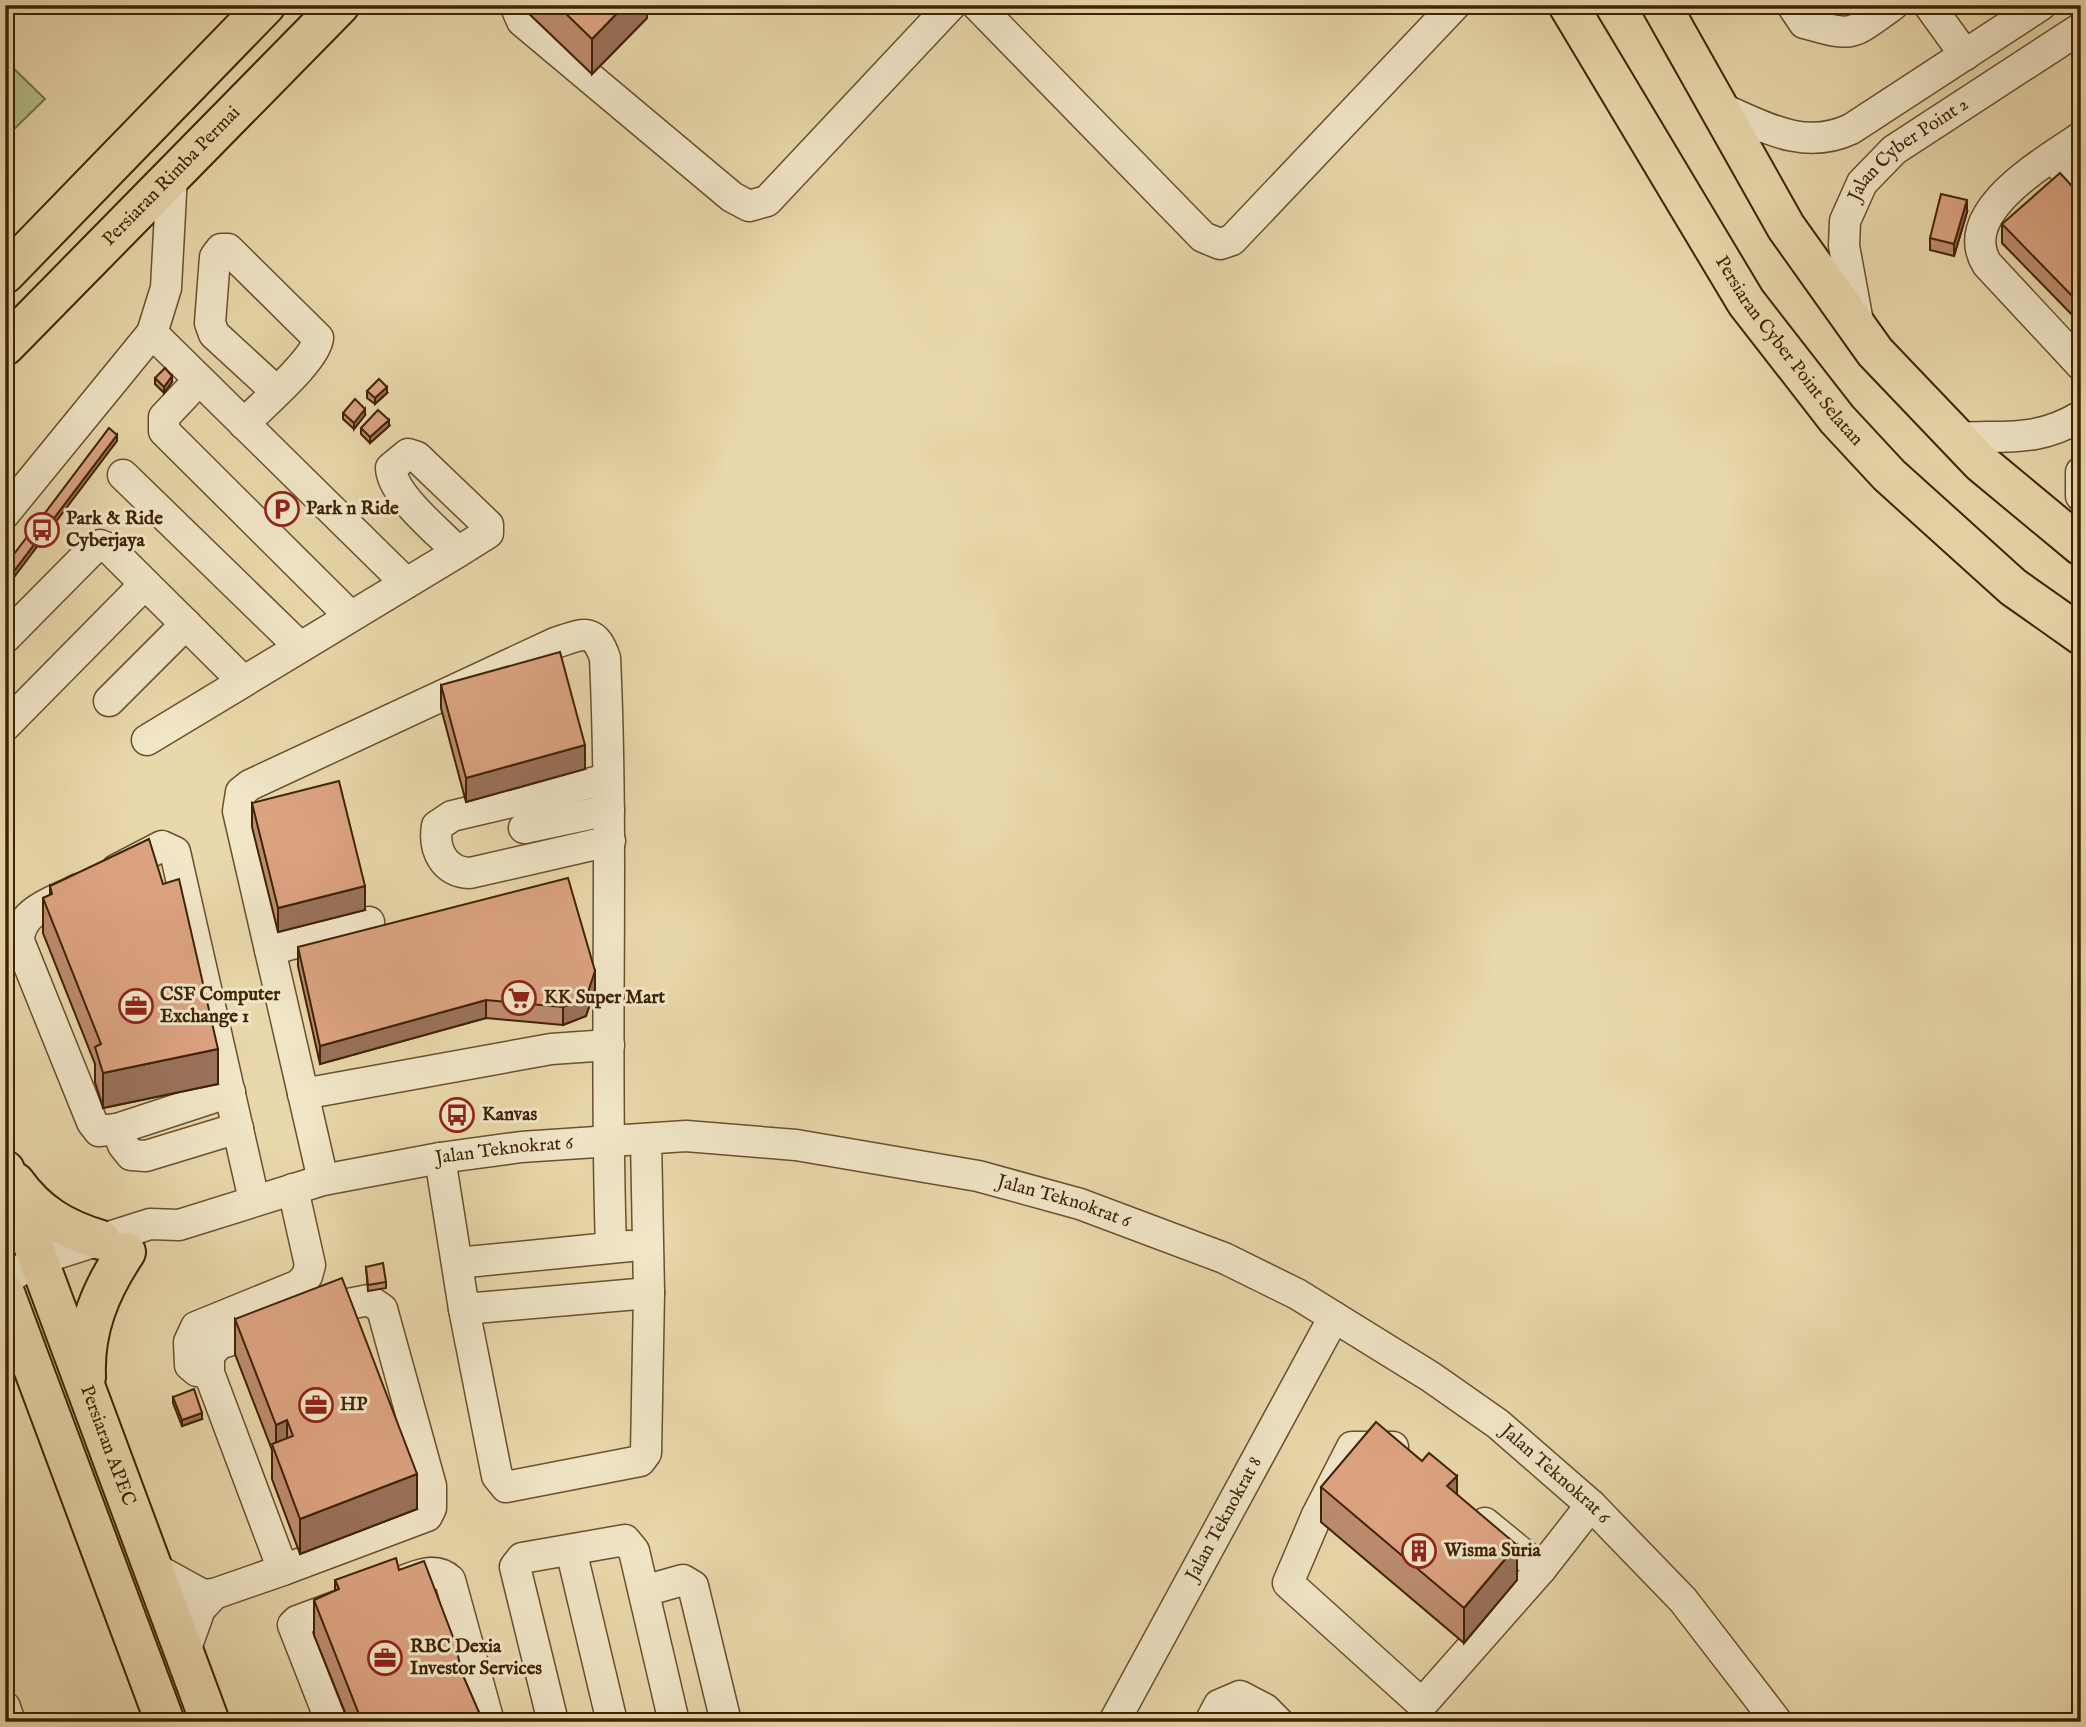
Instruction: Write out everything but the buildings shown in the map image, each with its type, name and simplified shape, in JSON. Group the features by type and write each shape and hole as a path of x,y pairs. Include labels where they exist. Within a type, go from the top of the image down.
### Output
{"main road":[{"path":"5,274 266,5"},
{"name":"Persiaran Rimba Permai","path":"5,346 340,5"},
{"name":"Persiaran Cyber Point Selatan","path":"1568,5 1746,302 1837,419 1889,475 2013,587 2081,635"},
{"path":"1661,5 1786,227 1860,332 1981,463 2081,546"},
{"path":"5,260 86,191"},
{"path":"5,1170 29,1202 45,1215 78,1233 113,1246 111,1275 94,1314 85,1349 87,1394"},
{"name":"Persiaran APEC","path":"5,1170 210,1722"},
{"path":"5,1293 165,1722"}],"street":[{"path":"515,5 522,21 732,197 749,206 767,201 951,5"},
{"path":"977,5 1203,237 1220,244 1232,240 1444,9"},
{"path":"1792,5 1804,23 1845,34 1858,29 1893,5"},
{"path":"1929,5 1965,55"},
{"path":"1716,106 1794,136 1831,139 1852,130 2042,5"},
{"name":"Jalan Cyber Point 2","path":"1860,332 1844,246 1845,221 1862,183 1894,150 2081,28"},
{"path":"2081,137 2021,180 1990,213 1982,225 1980,254 2081,365"},
{"path":"2052,157 2081,188"},
{"path":"5,513 152,333 166,289 172,175"},
{"path":"244,424 276,391 317,348 318,338 228,249 221,250 215,257 210,323 214,334 276,391"},
{"path":"152,333 406,583"},
{"path":"199,380 164,417 164,431 350,616"},
{"path":"1956,438 2029,437 2049,433 2081,416"},
{"path":"2081,472 2081,496"},
{"path":"123,475 300,647"},
{"path":"5,638 100,545 110,549 243,681"},
{"path":"147,740 458,552"},
{"path":"5,726 145,584"},
{"path":"109,701 186,624"},
{"path":"323,1180 238,811 241,792 250,785 555,643 582,634 594,636 600,643 605,658 610,841 607,1141 611,1246"},
{"path":"608,779 452,816 438,826 436,844 452,869 470,873 610,841"},
{"path":"524,828 609,810"},
{"path":"230,1092 117,1129 99,1131 92,1122 19,941 19,930 27,916 162,846 175,852 230,1092 254,1200"},
{"path":"270,950 369,922"},
{"path":"303,1094 551,1049 609,1045"},
{"path":"117,1129 123,1145 131,1155 146,1156 238,1128"},
{"name":"Jalan Teknokrat 6","path":"5,1282 113,1246 156,1243 179,1224 323,1180 440,1158 521,1147 686,1136 796,1144 978,1176 1080,1204 1224,1258 1334,1317 1498,1424 1591,1505 1683,1600 1777,1722"},
{"path":"440,1158 464,1309 497,1476 506,1487 640,1461 646,1453 649,1293 646,1139"},
{"path":"209,1373 197,1371 190,1365 189,1342 196,1327 299,1285 307,1276 310,1265 293,1189"},
{"path":"457,1263 611,1246 646,1245"},
{"path":"464,1309 649,1293"},
{"path":"152,1567 203,1594 215,1594 283,1570 427,1516 431,1508 431,1486 382,1309 369,1300 338,1306 219,1344 209,1355 209,1373 283,1570"},
{"name":"Jalan Teknokrat 8","path":"1116,1720 1334,1317"},
{"path":"1413,1463 1391,1445 1352,1447 1317,1514 1288,1583 1422,1704 1541,1569 1591,1505"},
{"path":"1466,1507 1541,1569"},
{"path":"553,1722 515,1567 522,1558 625,1539 634,1551 674,1722"},
{"path":"571,1550 612,1722"},
{"path":"331,1722 293,1625 297,1620 433,1571 450,1580 489,1722"},
{"path":"644,1591 683,1580 693,1586 726,1722"},
{"path":"184,1654 200,1609 215,1594"},
{"path":"1210,1722 1219,1705 1240,1696 1265,1709 1278,1722"},
{"path":"5,1707 10,1722"}],"green space":[{"path":"5,60 45,99 5,138"}],"place":[{"name":"Park n Ride","path":"282,509"},
{"name":"Park & Ride Cyberjaya","path":"42,530"},
{"name":"KK Super Mart","path":"519,998"},
{"name":"CSF Computer Exchange 1","path":"136,1006"},
{"name":"Kanvas","path":"457,1115"},
{"name":"HP","path":"316,1405"},
{"name":"Wisma Suria","path":"1419,1551"},
{"name":"RBC Dexia Investor Services","path":"385,1658"}]}
